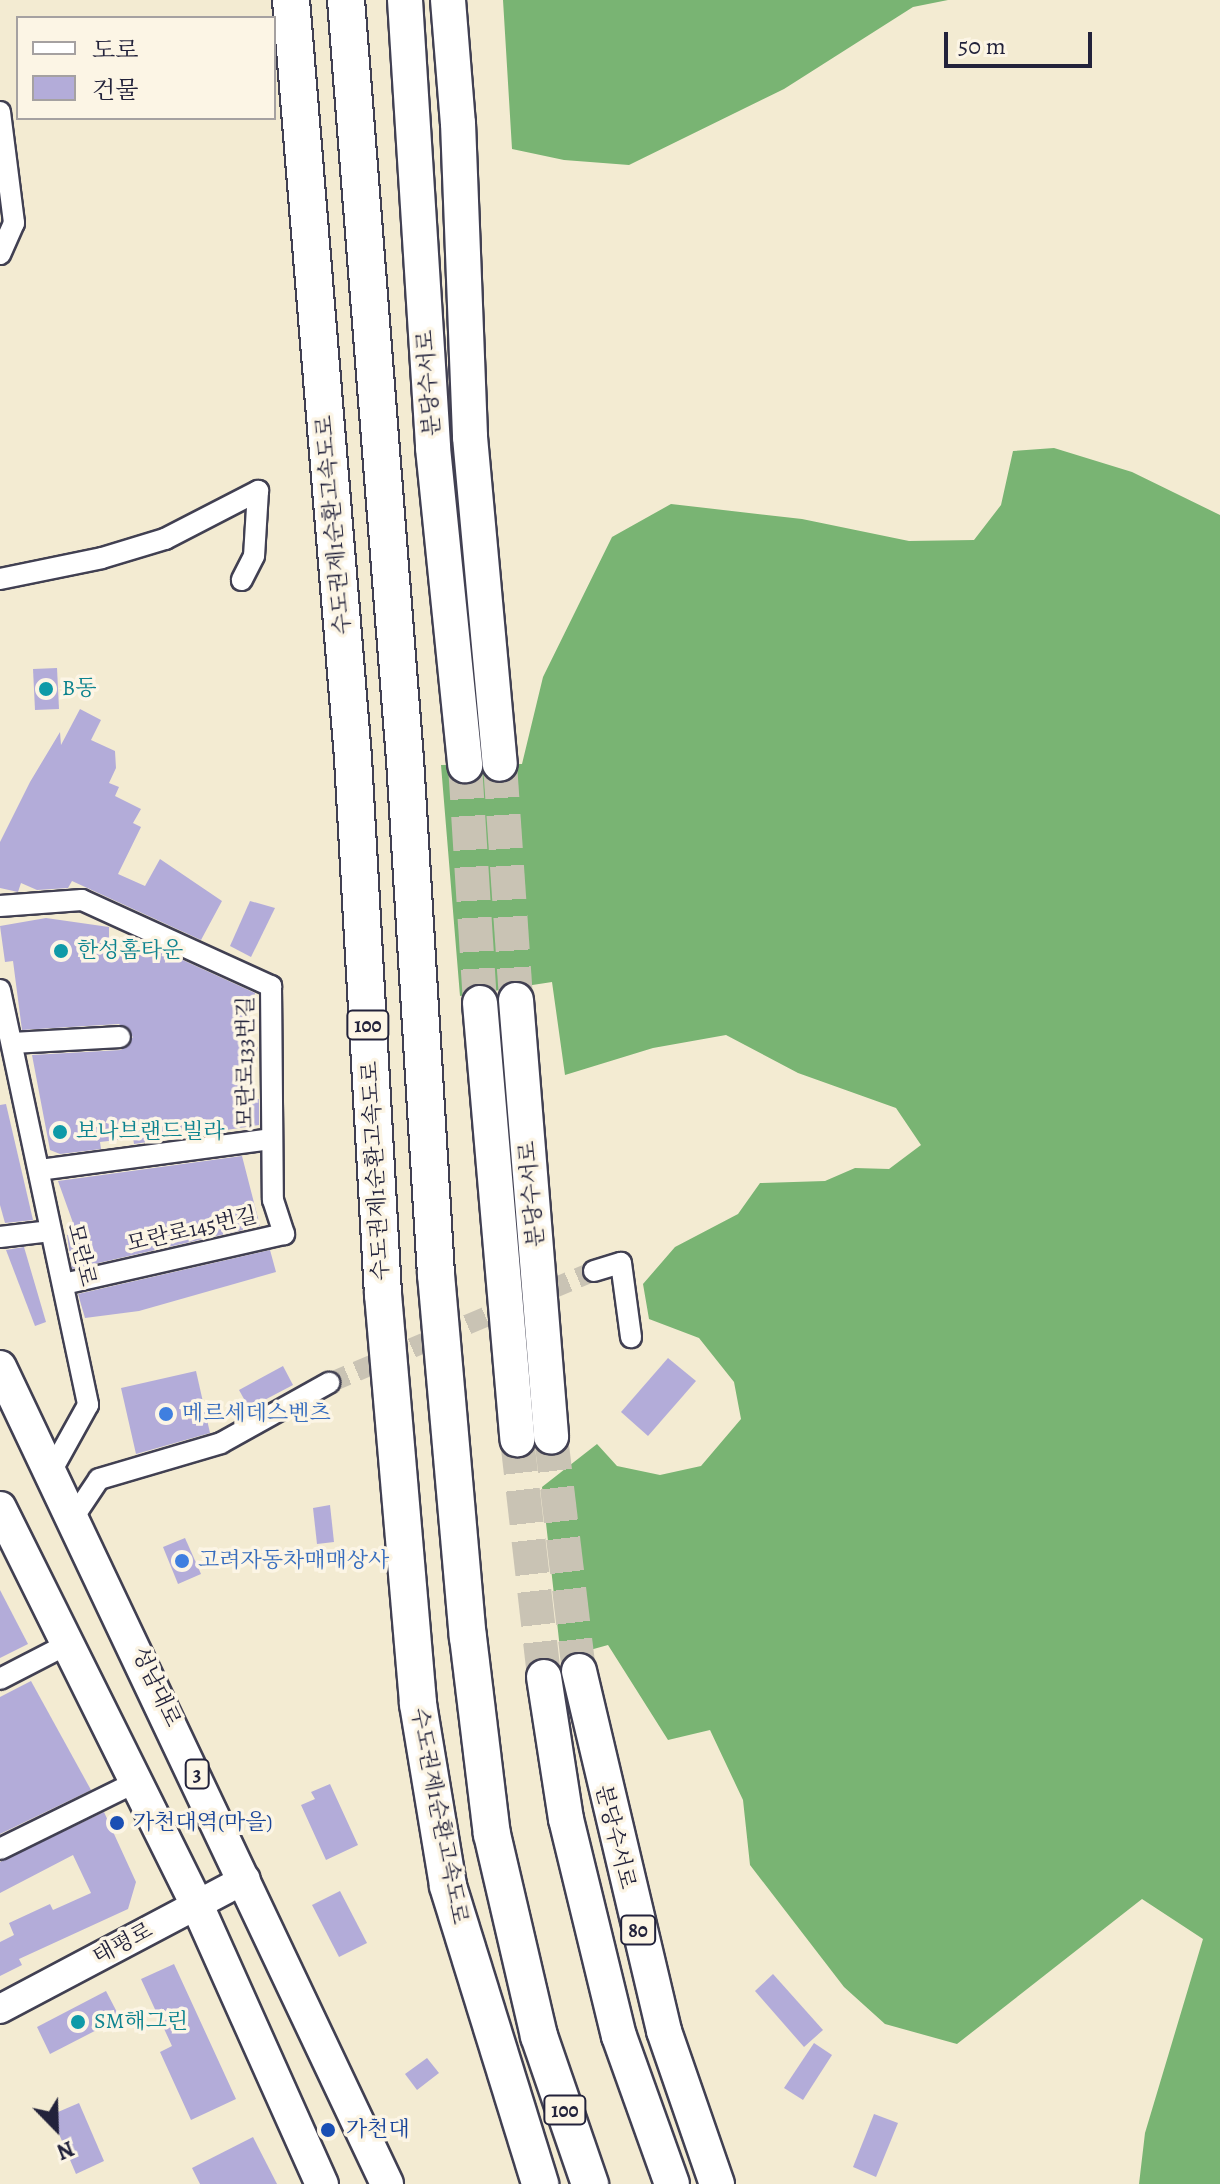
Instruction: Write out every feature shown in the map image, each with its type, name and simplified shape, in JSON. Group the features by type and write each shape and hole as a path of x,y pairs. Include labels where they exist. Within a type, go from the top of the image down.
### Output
{"highway":[{"name":"수도권제1순환고속도로","path":"291,0 353,758 383,1294 418,1704 448,1886 492,2042 540,2184"},
{"name":"100","path":"346,0 405,759 436,1274 468,1637 492,1834 539,2036 590,2184"},
{"name":"분당수서로","path":"405,0 433,448 465,765"},
{"name":"분당수서로","path":"448,0 458,123 470,437 500,764"},
{"name":"분당수서로","path":"516,1000 551,1437"},
{"name":"분당수서로","path":"480,1003 517,1439"},
{"name":"분당수서로","path":"579,1671 664,2031 717,2184"},
{"name":"분당수서로","path":"544,1677 566,1819 619,2036 672,2184"}],"main road":[{"name":"성남대로","path":"0,1367 75,1515 387,2184"},
{"path":"0,1508 64,1646 197,1905 322,2184"},
{"name":"태평로","path":"0,2009 246,1879"}],"street":[{"path":"0,112 14,223 0,254"},
{"path":"0,579 102,558 165,539 258,491 254,556 242,580"},
{"name":"모란로133번길","path":"0,906 82,900 271,986 270,1139 273,1200 284,1234"},
{"name":"모란로","path":"0,990 88,1405 52,1470"},
{"path":"13,1043 120,1037"},
{"path":"39,1170 270,1139"},
{"path":"0,1237 51,1231"},
{"name":"모란로145번길","path":"64,1284 284,1234"},
{"path":"594,1271 621,1263 631,1337"},
{"path":"75,1515 99,1479 221,1443 329,1383"},
{"path":"0,1679 64,1646"},
{"path":"0,1849 134,1783"}],"green space":[{"path":"503,0 948,0 913,7 784,89 629,165 564,160 512,149"},
{"path":"1054,448 1132,472 1220,515 1220,2184 1139,2184 1145,2133 1203,1939 1142,1899 957,2044 885,2024 844,1987 750,1865 743,1800 710,1730 668,1740 608,1645 561,1658 542,1487 597,1444 617,1466 660,1475 701,1466 741,1419 734,1382 699,1338 649,1319 643,1284 675,1247 738,1214 760,1183 825,1181 855,1168 889,1169 921,1145 896,1108 798,1073 726,1035 653,1048 565,1075 552,982 460,996 441,765 522,764 543,677 612,537 671,504 802,519 909,541 974,540 1001,505 1013,451"}],"building":[{"name":"B동","path":"57,668 59,709 35,710 33,669"},
{"path":"80,709 101,720 91,740 115,751 116,768 109,783 119,787 115,796 141,809 133,823 141,827 118,874 145,886 160,859 222,901 201,940 72,881 68,888 37,890 21,883 18,892 0,888 0,842 60,732 61,745"},
{"path":"250,901 275,908 251,957 230,946"},
{"path":"46,918 109,927 109,948 152,946 255,993 244,1042 258,1047 236,1101 259,1099 259,1125 134,1144 133,1138 100,1142 101,1149 60,1154 50,1150 32,1055 121,1050 133,1037 119,1024 22,1030 13,961 5,962 0,926"},
{"path":"6,1104 33,1220 5,1223 0,1205 0,1105"},
{"path":"242,1156 260,1226 72,1269 67,1235 77,1234 58,1181"},
{"path":"24,1247 46,1322 35,1326 6,1250"},
{"path":"270,1250 276,1272 139,1311 85,1318 78,1294"},
{"path":"668,1358 696,1381 648,1436 621,1412"},
{"path":"283,1366 293,1385 249,1408 239,1390"},
{"name":"메르세데스벤츠","path":"196,1371 210,1433 136,1454 121,1388"},
{"path":"330,1505 334,1542 317,1544 313,1508"},
{"name":"고려자동차매매상사","path":"185,1538 201,1574 178,1584 163,1547"},
{"path":"0,1590 28,1644 0,1658"},
{"path":"31,1681 91,1790 0,1834 0,1697"},
{"path":"330,1784 358,1845 326,1860 301,1805 315,1799 311,1792"},
{"path":"104,1812 136,1882 128,1909 19,1959 22,1965 0,1976 0,1942 14,1935 9,1923 50,1904 53,1910 91,1893 73,1855 0,1893 0,1862"},
{"path":"340,1891 367,1943 339,1957 312,1905"},
{"path":"174,1964 236,2099 191,2120 160,2052 172,2046 141,1979"},
{"path":"773,1974 823,2030 804,2047 755,1991"},
{"name":"SM해그린","path":"106,1991 120,2018 50,2054 37,2027"},
{"path":"814,2043 832,2055 803,2100 784,2088"},
{"path":"427,2058 439,2073 417,2090 405,2074"},
{"path":"79,2103 104,2161 76,2174 51,2115"},
{"path":"874,2114 898,2123 876,2177 853,2167"},
{"path":"253,2137 277,2184 200,2184 192,2168"}],"tunnel":[{"path":"500,764 516,1000"},
{"path":"465,765 480,1003"},
{"path":"329,1383 594,1271"},
{"path":"551,1437 579,1671"},
{"path":"517,1439 544,1677"}],"place":[{"name":"B동","path":"46,689"},
{"name":"한성홈타운","path":"61,951"},
{"name":"보나브랜드빌라","path":"60,1132"},
{"name":"메르세데스벤츠","path":"166,1414"},
{"name":"고려자동차매매상사","path":"182,1561"},
{"name":"가천대역(마을)","path":"117,1823"},
{"name":"SM해그린","path":"78,2022"},
{"name":"가천대","path":"328,2130"}]}
